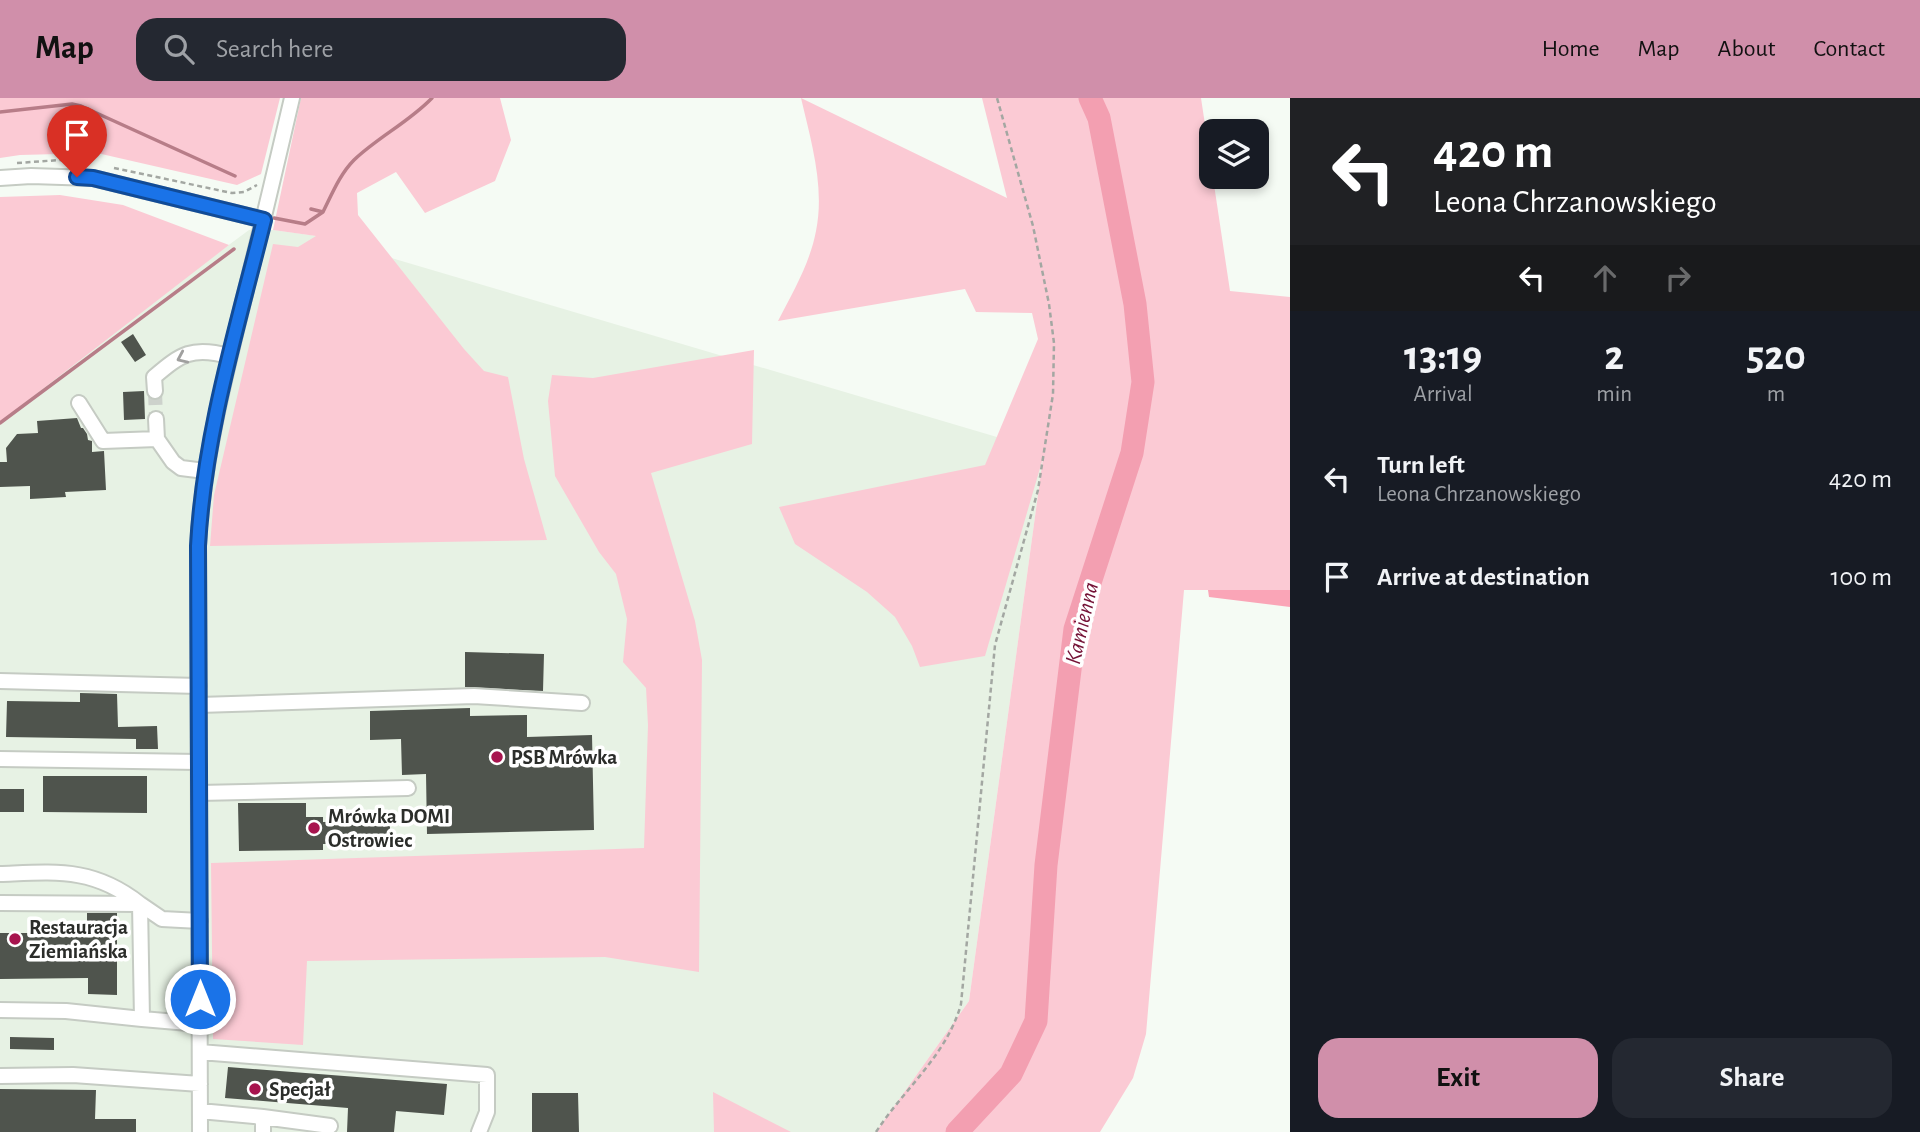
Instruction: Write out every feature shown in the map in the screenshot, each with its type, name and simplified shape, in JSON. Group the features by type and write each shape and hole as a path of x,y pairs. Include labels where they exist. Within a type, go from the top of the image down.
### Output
{"street":[{"path":"200,1132 198,546 205,471 229,356 292,98"},
{"path":"0,178 93,178 264,220"},
{"path":"155,391 154,377 180,355 217,353 229,356"},
{"path":"79,403 103,441 157,439"},
{"path":"156,419 157,439 162,449 181,468 205,471"},
{"path":"0,681 199,686"},
{"path":"199,705 474,696 582,703"},
{"path":"0,759 199,762"},
{"path":"200,793 408,788"},
{"path":"0,874 66,872 120,888 162,919 200,921"},
{"path":"0,903 141,904"},
{"path":"141,904 142,1019"},
{"path":"0,1010 66,1011 200,1024"},
{"path":"200,1052 488,1075 487,1112 479,1132"},
{"path":"0,1076 74,1075 200,1084"},
{"path":"200,1111 330,1126"},
{"path":"262,1132 263,1117"}],"path":[{"path":"876,1132 943,1048 961,1004 995,645 1038,490 1054,394 1054,343 1034,226 997,98"}],"shaded area":[{"path":"0,98 280,98 261,174 237,185 97,153 0,158"},
{"path":"301,98 500,98 511,140 495,181 425,213 396,172 357,193 358,215 484,371 508,377 524,459 547,540 210,546 214,495 273,244 298,247 316,236 273,230"},
{"path":"801,98 1007,198 982,98 1201,98 1204,119 1199,119 1199,189 1215,189 1230,291 1290,297 1290,590 1184,590 1146,1034 1133,1078 1100,1132 876,1132 969,1001 1043,458 985,656 920,667 912,646 895,617 867,592 795,544 779,507 985,465 1038,339 1032,313 976,312 965,289 778,321 810,254 816,231 819,198 813,147"},
{"path":"60,195 123,205 229,245 0,422 0,197"},
{"path":"249,230 273,230 317,236 1044,451 969,1001 876,1132 0,1132 0,414"},
{"path":"754,350 752,444 651,473 695,621 702,660 699,972 605,957 307,961 303,1045 213,1039 211,863 644,848 648,725 646,688 623,662 627,619 616,574 599,552 555,476 548,401 552,375 593,378"},
{"path":"1208,590 1290,590 1290,607 1209,597"},
{"path":"713,1092 791,1132 714,1132"}],"building":[{"path":"133,334 146,355 135,362 121,342"},
{"path":"144,391 145,419 124,420 123,392"},
{"path":"77,418 88,440 92,441 92,452 104,451 106,490 65,492 66,497 30,499 30,486 0,487 0,462 7,462 6,448 17,434 38,433 37,421"},
{"path":"465,652 544,654 543,691 465,687"},
{"path":"80,693 117,694 118,727 157,726 158,749 136,749 136,739 6,737 7,701 80,702"},
{"name":"PSB Mrówka","path":"470,708 470,716 527,715 527,737 592,735 594,830 427,834 426,774 402,775 401,739 370,740 370,711"},
{"path":"43,776 147,776 147,813 43,812"},
{"path":"0,789 24,789 24,812 0,812"},
{"name":"Mrówka DOMI Ostrowiec","path":"238,803 306,803 306,817 323,817 323,822 390,821 390,844 323,844 323,850 239,851"},
{"path":"87,913 117,913 117,995 88,994 88,978 0,979 0,933 87,933"},
{"path":"10,1037 54,1038 54,1050 10,1049"},
{"path":"228,1067 447,1084 444,1115 396,1111 394,1132 347,1132 348,1108 225,1098"},
{"path":"0,1089 96,1090 95,1119 136,1119 136,1132 0,1132"},
{"path":"532,1093 578,1093 579,1132 532,1132"}],"waterway":[{"path":"311,209 323,212 340,178 354,160 432,98"},
{"name":"Kamienna","path":"957,1132 1011,1074 1036,1021 1046,865 1075,629 1132,453 1143,382 1135,304 1099,118 1090,98"},
{"path":"0,112 72,104 81,106 235,176"},
{"path":"274,218 305,224 323,212"},
{"path":"0,423 234,249"}],"tunnel":[{"path":"155,391 156,419"}],"place":[{"name":"PSB Mrówka","path":"497,757"},
{"name":"Mrówka DOMI Ostrowiec","path":"314,828"},
{"name":"Restauracja Ziemiańska","path":"15,939"},
{"name":"Specjał","path":"255,1089"}],"route":[{"path":"77,177 93,178 264,220 206,458 200,509 200,999"}]}
